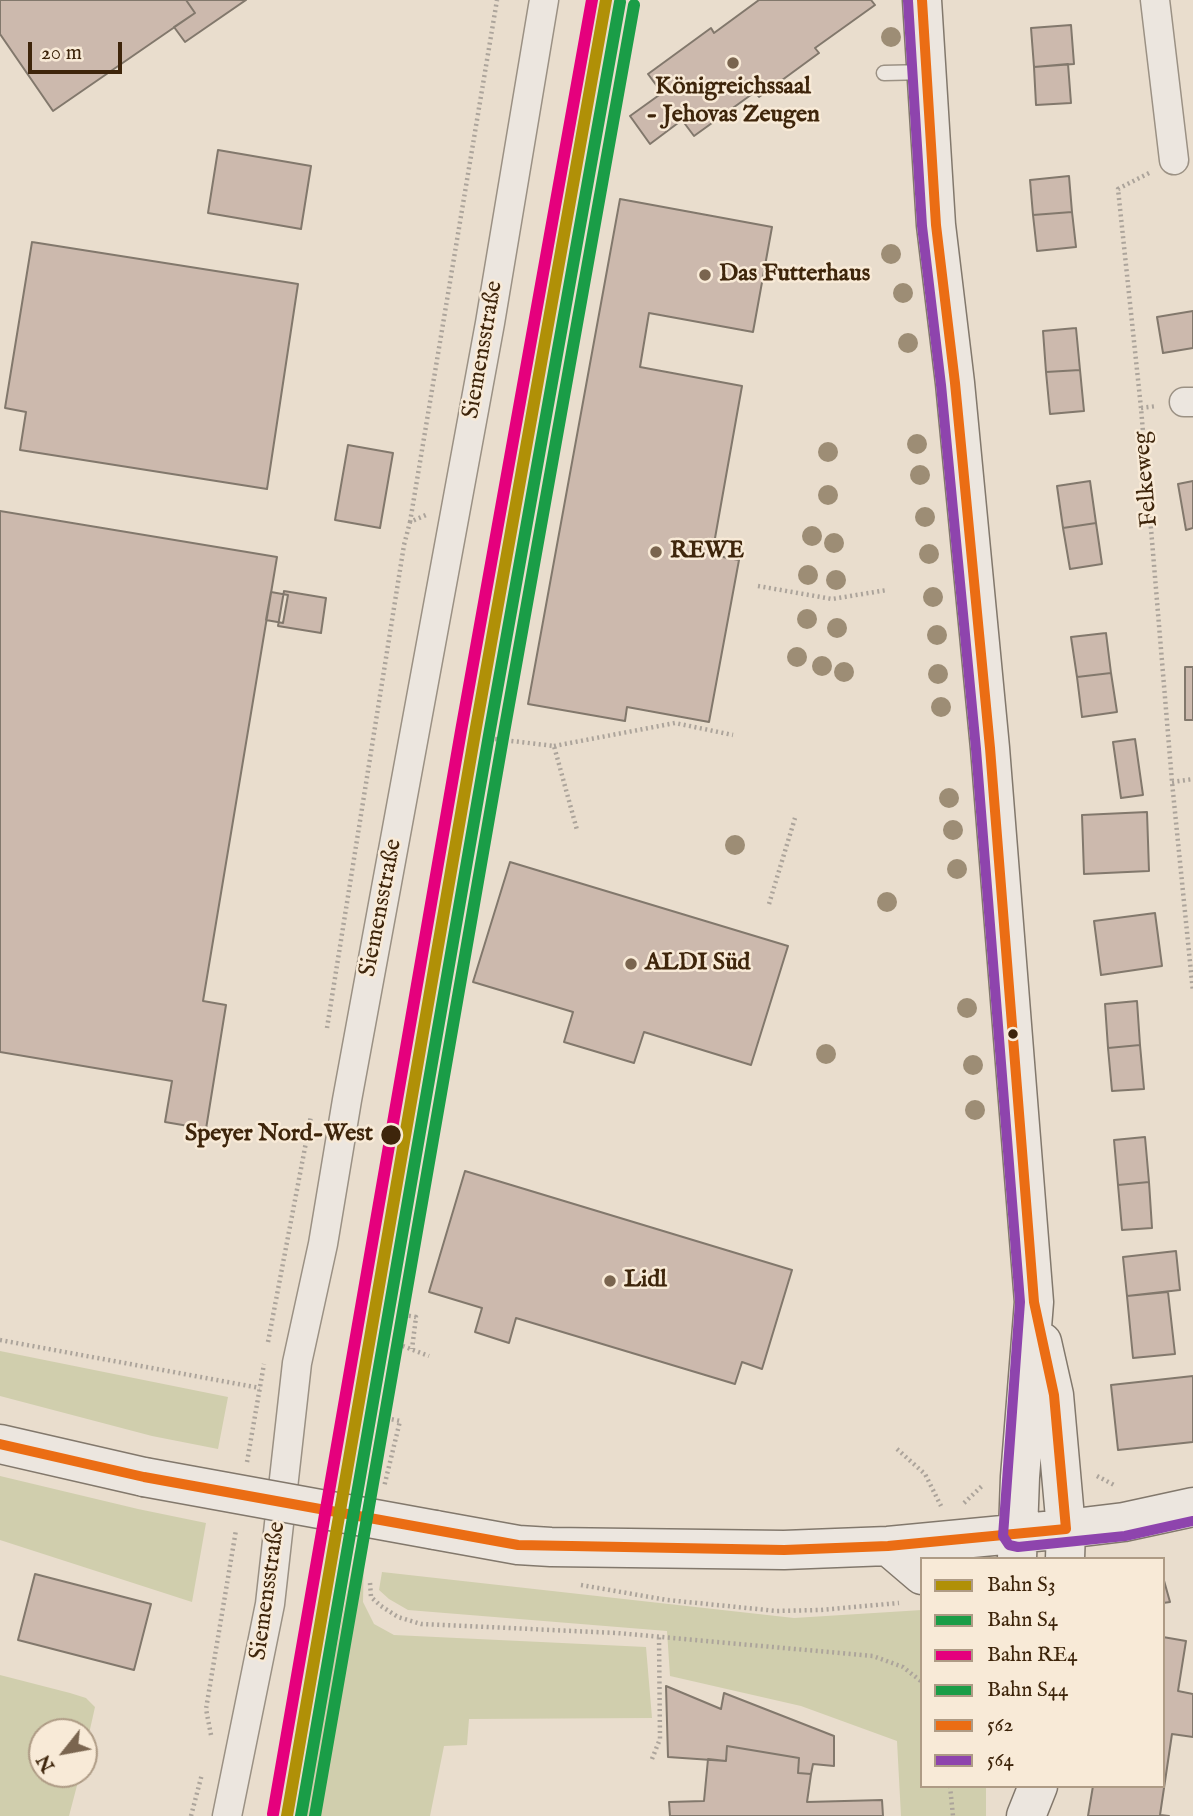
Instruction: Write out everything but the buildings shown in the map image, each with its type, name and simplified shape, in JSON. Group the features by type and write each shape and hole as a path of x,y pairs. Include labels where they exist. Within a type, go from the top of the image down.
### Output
{"main road":[{"path":"922,0 936,225 955,383 991,762 1034,1303 1054,1395 1066,1544"},
{"path":"1017,1546 1034,1303"},
{"path":"0,1444 144,1477 517,1545 551,1547 784,1550 1066,1544 1124,1522 1193,1507"},
{"path":"888,1546 914,1588"},
{"path":"1015,1788 1024,1816"},
{"path":"1024,1816 1037,1788"}],"street":[{"name":"Siemensstraße","path":"227,1816 270,1604 297,1363 323,1244 490,323 544,0"},
{"path":"1155,0 1174,160"}],"lane":[{"path":"884,74 928,72"}],"path":[{"path":"410,522 497,0"},
{"name":"Felkeweg","path":"1174,160 1118,189 1193,992"},
{"path":"758,586 832,599 887,590"},
{"path":"495,739 554,746 675,723 733,735"},
{"path":"554,746 577,830"},
{"path":"1172,782 1193,779"},
{"path":"769,904 795,818"},
{"path":"398,1314 416,1317 412,1349"},
{"path":"0,1340 260,1388"},
{"path":"383,1492 400,1421 384,1418 400,1345 429,1356"},
{"path":"897,1450 925,1474 939,1501"},
{"path":"1090,1466 1098,1478 1116,1486 1124,1485"},
{"path":"370,1583 372,1597 381,1606 398,1617 421,1624 659,1637 873,1656 903,1667 920,1680"},
{"path":"574,1584 667,1600 777,1611 820,1610 914,1588"},
{"path":"652,1759 660,1738 659,1637"},
{"path":"206,1709 212,1738"},
{"path":"191,1816 205,1764"},
{"path":"950,1788 953,1816"}],"shaded area":[{"path":"0,1351 228,1397 218,1449 152,1436 0,1396"},
{"path":"0,1476 206,1523 192,1602 0,1540"},
{"path":"355,1551 364,1553 363,1602 374,1624 394,1635 646,1647 652,1718 469,1719 467,1745 444,1746 430,1816 304,1816"},
{"path":"382,1572 794,1618 920,1610 920,1788 986,1788 986,1816 901,1816 897,1741 801,1706 670,1676 667,1631 408,1610 379,1590"},
{"path":"0,1675 86,1698 95,1707 93,1718 28,1718 28,1788 76,1788 69,1816 0,1816"}],"rail line":[{"name":"RE4","path":"273,1814 461,731 592,0"},
{"name":"S3","path":"287,1816 475,733 606,0"},
{"name":"S4","path":"301,1816 620,2"},
{"name":"S44","path":"315,1816 634,5"}],"transit line":[{"name":"562","path":"0,1444 144,1477 518,1545 784,1550 888,1546 1066,1529 1054,1395 1034,1302 990,748 955,383 936,225 922,0"},
{"name":"564","path":"908,1 922,226 941,385 976,749 1020,1302 1003,1536 1009,1545 1018,1547 1125,1536 1193,1521"}],"place":[{"name":"Königreichssaal - Jehovas Zeugen","path":"733,63"},
{"name":"Das Futterhaus","path":"705,275"},
{"name":"REWE","path":"656,552"},
{"name":"ALDI Süd","path":"631,964"},
{"name":"Speyer Nord-West","path":"391,1135"},
{"name":"Lidl","path":"610,1281"}]}
